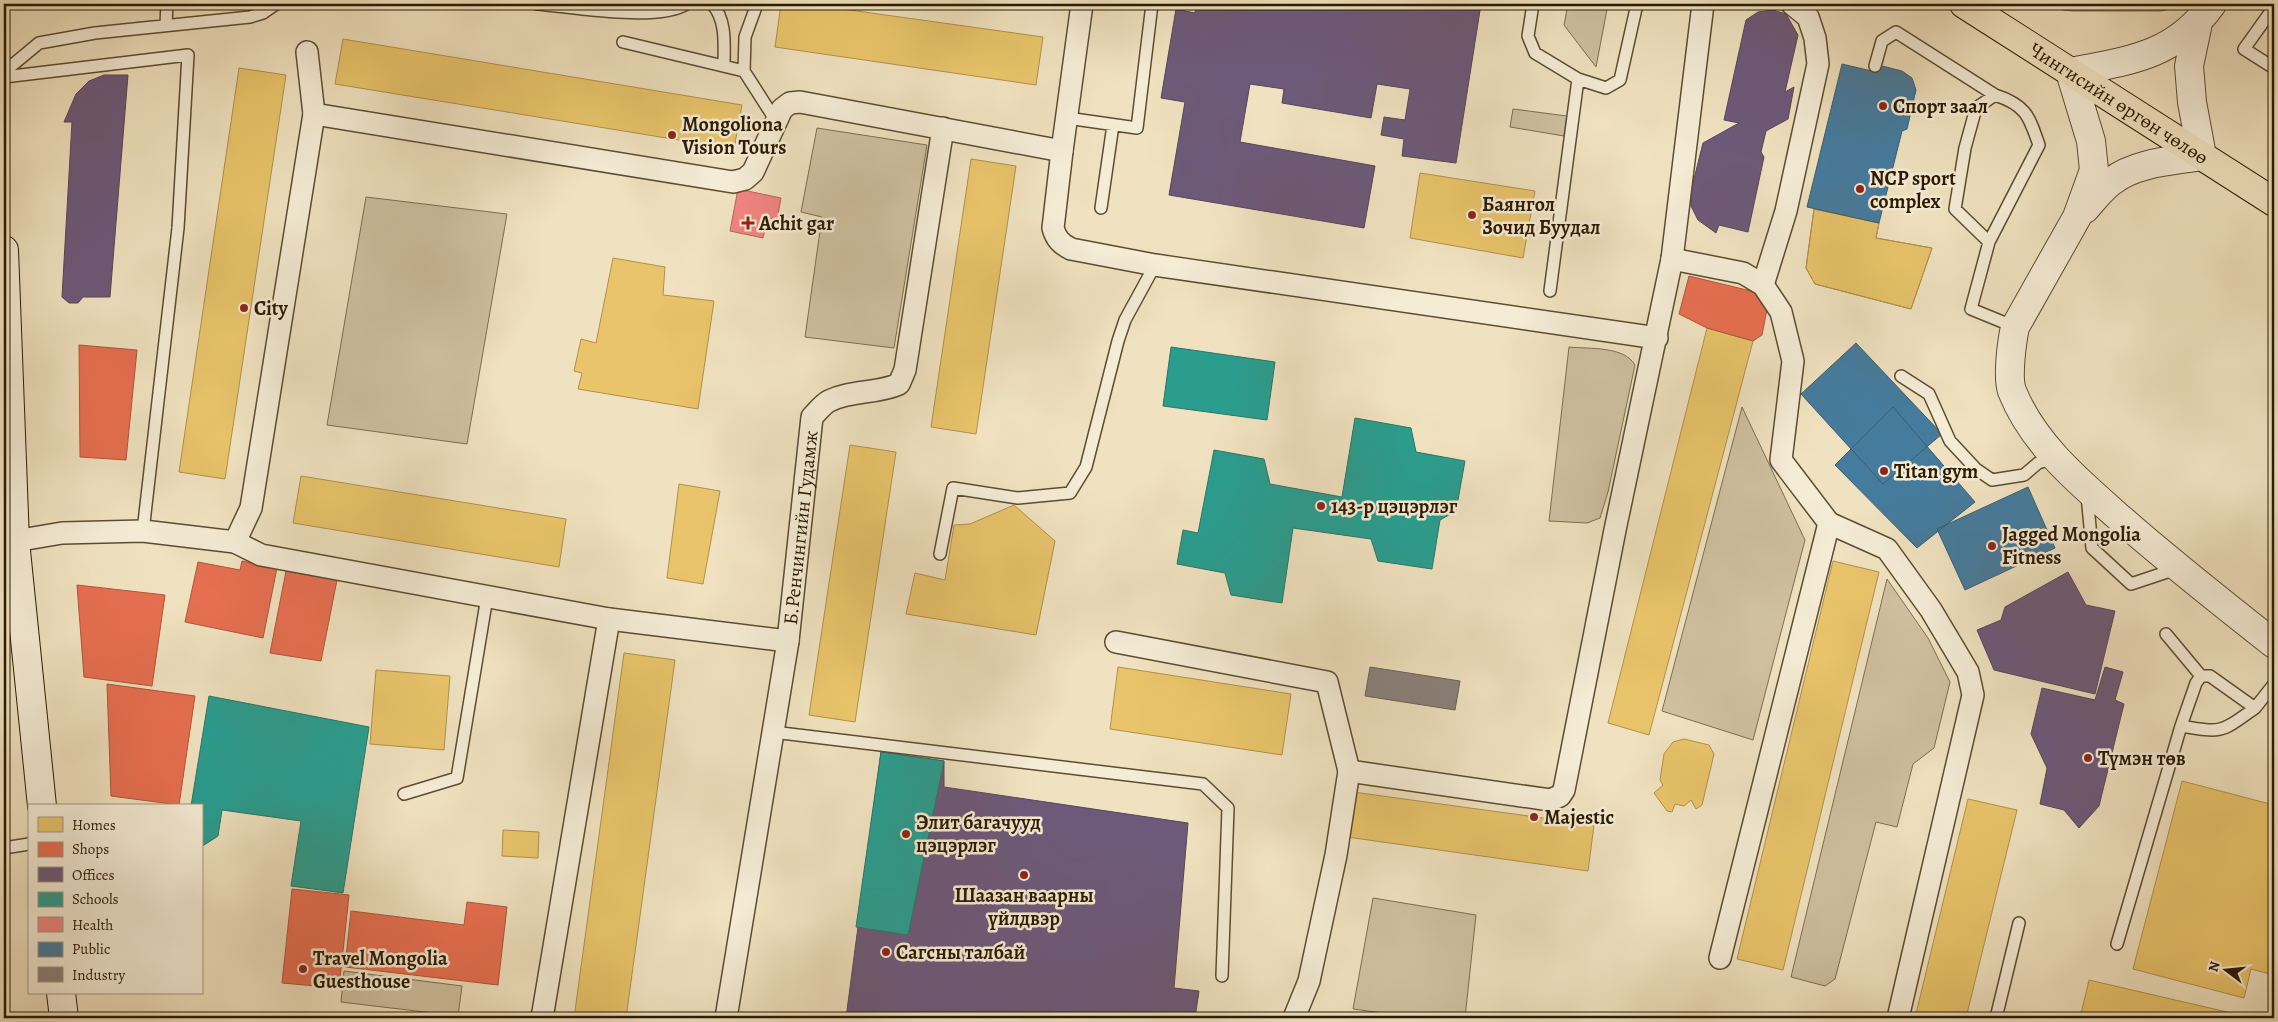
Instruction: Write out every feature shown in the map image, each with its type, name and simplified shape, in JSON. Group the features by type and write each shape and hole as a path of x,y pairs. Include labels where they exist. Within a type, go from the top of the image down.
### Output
{"highway":[{"name":"Чингисийн өргөн чөлөө","path":"1964,4 2274,202"}],"street":[{"path":"1082,4 1053,228 1061,244 1084,253 1155,265 1657,338"},
{"path":"1349,771 1550,800 1557,798 1562,793 1566,783 1579,721 1615,530 1657,338 1672,259 1702,4"},
{"path":"1763,285 1786,211 1818,64 1815,38 1808,17 1792,4"},
{"path":"2205,14 2164,48 2129,62 2070,72 2092,141 2094,170 2077,217 2015,327 2011,347 2011,389 2036,436 2086,488 2178,569 2274,644"},
{"path":"2077,217 2111,181 2127,172 2150,165 2202,156 2192,102 2188,66 2205,14"},
{"path":"234,542 251,508 314,114 307,52"},
{"path":"314,114 733,182 745,179 753,172 782,109 790,103 800,102 1062,151"},
{"name":"Б.Ренчингийн Гудамж","path":"726,1018 788,641 812,417 828,401 859,393 886,389 899,384 905,370 943,128"},
{"path":"4,250 15,541 42,804"},
{"path":"1672,259 1743,273 1763,285 1781,312 1793,361 1781,460 1829,523 1887,549 1932,610 1968,672 1973,695 1898,1018"},
{"path":"1720,958 1829,523"},
{"path":"15,541 62,533 143,531 234,542 261,555 609,619 788,641"},
{"path":"542,1018 609,619"},
{"path":"1116,642 1327,682 1349,771 1336,855 1309,981 1294,1018"},
{"path":"62,994 64,1018"}],"lane":[{"path":"166,24 167,4"},
{"path":"4,72 39,43 95,33 166,24 250,17 263,13 276,4"},
{"path":"537,4 624,11 665,12 678,9 686,4"},
{"path":"712,4 718,10 723,28 724,66"},
{"path":"757,4 745,37 744,71 776,121"},
{"path":"1067,118 1137,128 1152,4"},
{"path":"1533,4 1528,36 1535,53 1578,79 1606,88 1620,80 1637,4"},
{"path":"2274,7 2244,49 2274,68"},
{"path":"1875,66 1882,41 1896,32 1995,95 2013,100 2029,116 2039,145 1989,242 1971,309 2015,327"},
{"path":"623,42 744,71"},
{"path":"4,77 188,55 178,228 143,531"},
{"path":"1550,291 1578,79"},
{"path":"1989,242 1955,209 1965,148 1976,108 1995,95"},
{"path":"1101,208 1113,125"},
{"path":"940,554 953,488 1018,498 1070,493 1086,467 1120,334 1155,265"},
{"path":"1901,376 1929,394 1950,442 1976,469 1992,480 2024,474 2038,463 2056,457"},
{"path":"2086,488 2092,548 2131,584 2178,569"},
{"path":"404,794 457,778 487,597"},
{"path":"2166,634 2201,676"},
{"path":"2201,676 2210,676 2255,708"},
{"path":"2117,944 2181,726 2196,683 2201,676"},
{"path":"2181,726 2222,731 2255,708 2274,684"},
{"path":"773,732 1203,784 1228,808 1222,976"},
{"path":"4,848 28,844"},
{"path":"1996,1018 2019,923"}],"shaded area":[{"path":"1568,4 1608,4 1596,67 1564,25"},
{"path":"2050,4 2177,4 2161,11 2073,11 2063,10"},
{"path":"1513,109 1567,116 1564,136 1510,127"},
{"path":"817,128 927,145 894,348 805,337 822,217 801,212"},
{"path":"366,197 507,214 467,444 327,425"},
{"path":"1569,347 1615,351 1623,354 1635,365 1608,492 1600,518 1587,523 1549,521"},
{"path":"1742,407 1805,540 1753,740 1662,711"},
{"path":"1887,579 1928,638 1950,682 1934,748 1913,764 1897,827 1876,822 1835,979 1825,986 1791,977"},
{"path":"1373,898 1476,915 1465,1018 1419,1018 1353,1009"},
{"path":"344,971 462,986 458,1016 341,1002"}],"building: Homes":[{"path":"781,4 807,4 1043,37 1036,85 775,47"},
{"path":"343,39 742,105 734,149 335,84"},
{"path":"239,68 286,75 225,479 179,472"},
{"path":"971,159 1016,166 976,434 931,427"},
{"name":"Баянгол Зочид Буудал","path":"1420,173 1535,191 1523,258 1410,238"},
{"path":"1814,209 1879,223 1876,238 1932,248 1911,309 1815,284 1806,268"},
{"path":"1814,209 1879,223 1876,238 1932,248 1911,309 1815,284 1806,268"},
{"path":"613,258 665,267 663,295 714,301 698,409 578,389 582,373 574,371 581,339 596,343"},
{"path":"1707,328 1753,341 1649,735 1608,723"},
{"path":"850,445 896,452 855,722 809,715"},
{"path":"301,476 566,519 559,567 293,523"},
{"path":"679,484 720,491 703,584 667,578"},
{"path":"1014,505 1055,541 1036,635 906,614 915,573 945,580 954,525 970,524"},
{"path":"1833,561 1879,572 1783,970 1737,959"},
{"path":"624,653 675,660 626,1018 574,1018"},
{"path":"1118,667 1291,694 1282,755 1110,729"},
{"path":"376,670 450,676 444,750 370,744"},
{"path":"1684,739 1709,745 1714,754 1702,805 1696,809 1691,800 1684,806 1675,804 1672,812 1667,811 1654,793 1663,785 1660,780 1664,754 1673,742"},
{"path":"2182,781 2274,805 2274,975 2251,969 2244,998 2133,969"},
{"path":"1353,792 1594,825 1588,871 1347,837"},
{"path":"1968,799 2017,810 1966,1018 1915,1018"},
{"path":"503,830 539,832 538,858 502,856"},
{"path":"2089,980 2253,1018 2080,1018"}],"building: Shops":[{"path":"1689,276 1755,292 1767,309 1762,335 1753,341 1707,328 1679,314"},
{"path":"79,345 137,350 126,460 80,457"},
{"path":"242,561 277,568 263,638 185,622 198,562 240,570"},
{"path":"287,566 338,575 321,661 270,653"},
{"path":"77,585 165,595 152,686 84,677"},
{"path":"107,684 195,696 179,804 111,796"},
{"path":"292,889 349,895 339,988 282,983"},
{"path":"467,902 507,907 498,985 345,967 351,911 464,925"}],"building: Offices":[{"path":"221,4 255,4 255,8"},
{"path":"1196,4 1481,4 1456,163 1402,156 1404,139 1381,135 1384,117 1405,120 1410,89 1377,84 1371,118 1282,103 1284,89 1250,84 1240,142 1375,166 1364,228 1169,195 1185,102 1161,98 1176,9 1195,13"},
{"path":"1773,10 1786,14 1798,35 1785,92 1794,87 1788,119 1766,131 1761,152 1764,157 1748,232 1719,225 1716,233 1698,220 1691,206 1691,191 1703,143 1739,123 1724,120 1746,20 1758,12"},
{"path":"104,75 128,75 110,297 83,297 78,303 69,303 62,297 72,122 64,122 76,94 89,81"},
{"path":"2068,572 2086,605 2115,611 2095,694 1994,670 1977,630 2001,620 2005,607"},
{"name":"Түмэн төв","path":"2105,667 2123,672 2115,700 2124,704 2099,806 2079,828 2064,810 2040,804 2047,768 2031,734 2042,688 2095,700"},
{"name":"Шаазан ваарны үйлдвэр","path":"881,752 944,761 944,787 1188,823 1174,988 1199,991 1195,1018 846,1018"}],"building: Schools":[{"path":"1171,347 1275,362 1267,420 1163,406"},
{"path":"1355,418 1411,428 1416,452 1465,461 1456,511 1440,520 1432,569 1378,561 1371,539 1293,528 1282,603 1231,595 1225,573 1177,564 1183,530 1198,533 1214,450 1264,459 1270,484 1342,497"},
{"path":"209,696 369,727 343,893 291,886 301,821 222,810 218,836 202,846 202,804 191,804"},
{"path":"881,752 944,761 908,935 856,927"}],"building: Health":[{"path":"738,189 781,198 777,220 768,218 763,238 730,231"}],"building: Public":[{"path":"1842,64 1876,72 1878,65 1902,71 1912,78 1916,90 1907,129 1902,131 1879,223 1807,207"},
{"path":"1856,343 1942,434 1883,484 1801,394"},
{"path":"1893,407 1975,502 1917,548 1835,465"},
{"path":"2028,487 2055,548 1965,590 1937,529"}],"building: Industry":[{"path":"1370,667 1460,681 1455,710 1365,696"}],"place":[{"name":"Спорт заал","path":"1883,106"},
{"name":"Mongoliona Vision Tours","path":"672,135"},
{"name":"NCP sport complex","path":"1860,189"},
{"name":"Баянгол Зочид Буудал","path":"1472,215"},
{"name":"Achit gar","path":"748,223"},
{"name":"City","path":"244,308"},
{"name":"Titan gym","path":"1884,471"},
{"name":"143-р цэцэрлэг","path":"1321,506"},
{"name":"Jagged Mongolia Fitness","path":"1992,546"},
{"name":"Түмэн төв","path":"2088,758"},
{"name":"Majestic","path":"1534,817"},
{"name":"Элит багачууд цэцэрлэг","path":"906,834"},
{"name":"Шаазан ваарны үйлдвэр","path":"1024,875"},
{"name":"Сагсны талбай","path":"886,952"},
{"name":"Travel Mongolia Guesthouse","path":"303,969"}]}
